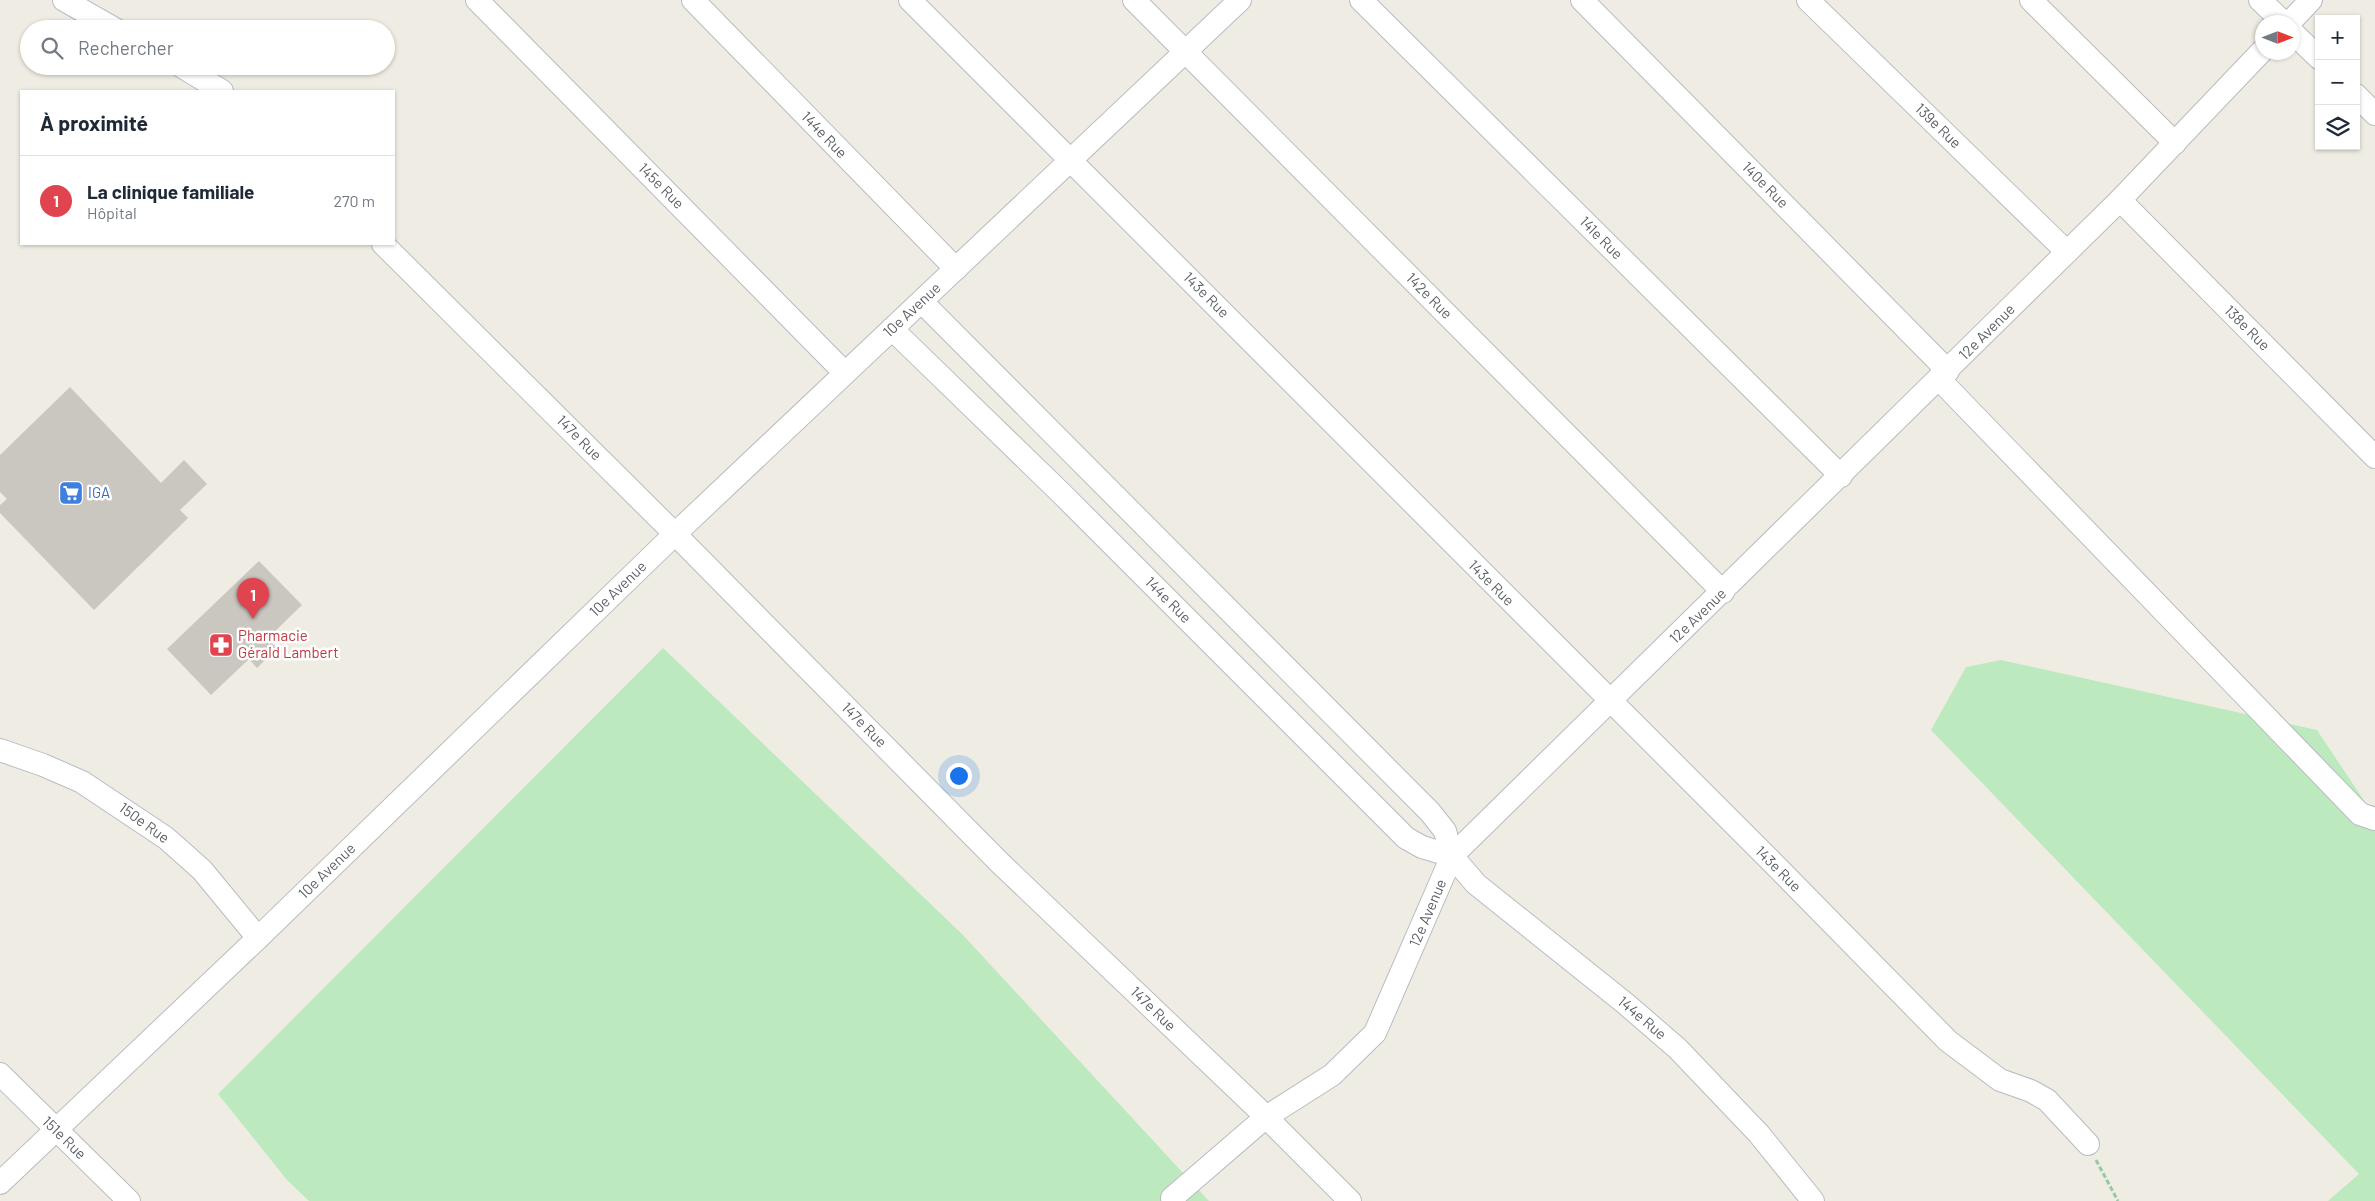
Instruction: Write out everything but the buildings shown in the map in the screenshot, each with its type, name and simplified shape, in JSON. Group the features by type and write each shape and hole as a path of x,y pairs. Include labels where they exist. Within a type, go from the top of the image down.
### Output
{"street":[{"path":"64,0 99,20"},
{"name":"145e Rue","path":"477,0 845,373"},
{"name":"144e Rue","path":"693,0 956,269"},
{"name":"143e Rue","path":"910,0 1769,859 1948,1041 2000,1080 2032,1091 2046,1100 2088,1144"},
{"name":"142e Rue","path":"1134,0 1723,592"},
{"name":"10e Avenue","path":"0,1183 258,938 676,534 1240,0"},
{"name":"141e Rue","path":"1361,0 1841,476"},
{"name":"140e Rue","path":"1582,0 1944,375 2360,814 2375,819"},
{"name":"139e Rue","path":"1808,0 2067,252"},
{"path":"2032,0 2175,143"},
{"path":"2260,0 2276,15"},
{"path":"2297,15 2311,0"},
{"path":"2300,40 2315,54"},
{"name":"12e Avenue","path":"1172,1198 1266,1117 1332,1075 1375,1033 1452,856 1608,700 1723,592 1944,375 2120,200 2255,58"},
{"path":"196,75 220,90"},
{"path":"2360,99 2375,114"},
{"name":"138e Rue","path":"2120,200 2375,456"},
{"name":"147e Rue","path":"384,245 676,534 999,862 1266,1117 1350,1201"},
{"name":"144e Rue","path":"922,302 1430,812 1445,832 1452,856 1476,884 1626,1004 1678,1049 1759,1134 1813,1201"},
{"name":"144e Rue","path":"892,329 1061,493 1406,838 1422,848 1452,856"},
{"name":"150e Rue","path":"0,750 43,764 82,782 166,838 202,870 258,938"},
{"name":"151e Rue","path":"0,1074 129,1201"}],"path":[{"path":"2088,1144 2118,1201"}],"green space":[{"path":"663,648 962,934 1209,1201 309,1201 287,1180 218,1094"},
{"path":"2001,660 2317,730 2375,817 2375,1201 2328,1201 2359,1174 1931,730 1966,667"}],"place":[{"name":"IGA","path":"71,493"},
{"name":"La clinique familiale","path":"253,619"},
{"name":"Pharmacie Gérald Lambert","path":"221,645"}]}
